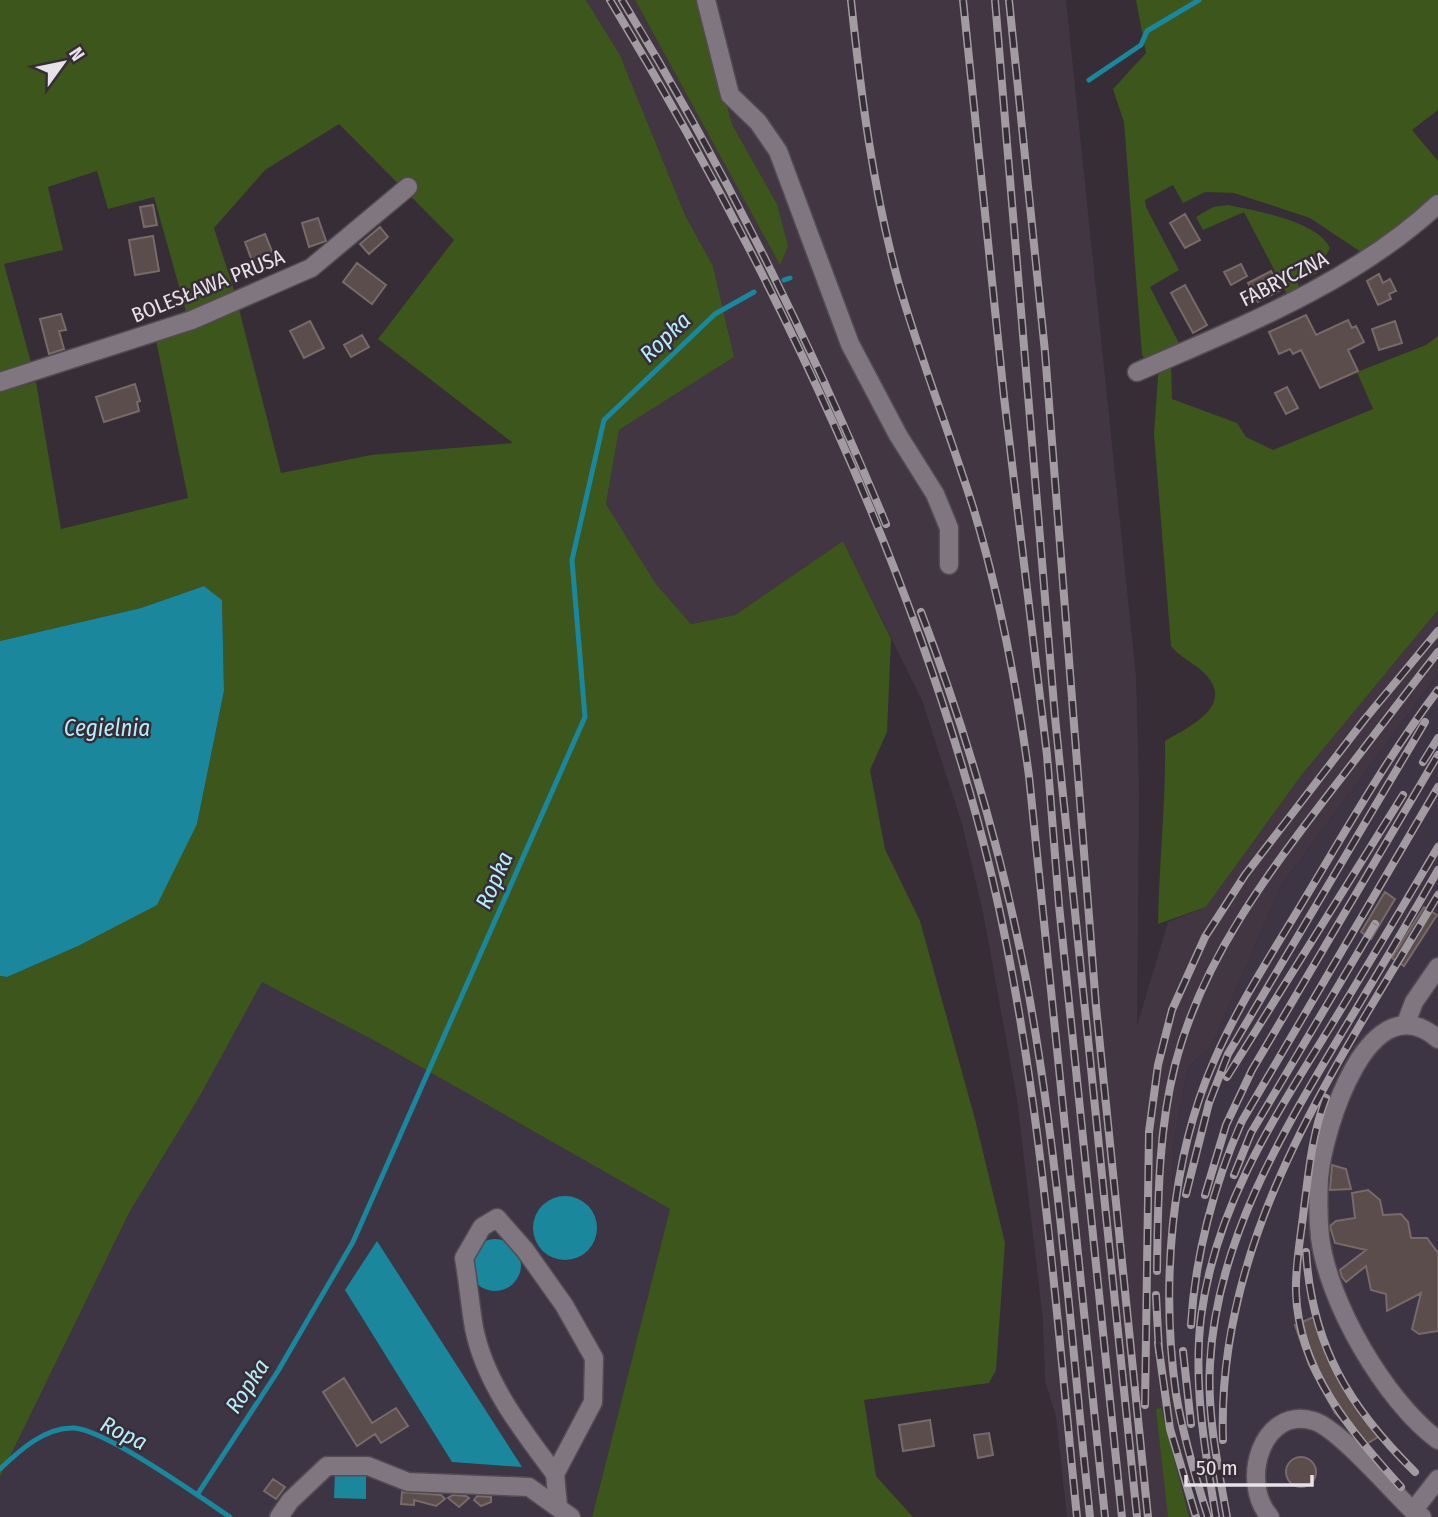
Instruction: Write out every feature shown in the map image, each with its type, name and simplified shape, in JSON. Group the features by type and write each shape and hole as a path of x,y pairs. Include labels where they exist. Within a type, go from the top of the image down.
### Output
{"street":[{"path":"706,0 730,94 758,122 778,151 850,344 949,528 949,565"},
{"name":"BOLESŁAWA PRUSA","path":"0,382 192,320 311,268 408,187"},
{"name":"FABRYCZNA","path":"1137,372 1251,321 1359,266 1438,204"},
{"path":"1406,1023 1414,1002 1438,968"},
{"path":"1438,1039 1406,1023 1387,1030 1373,1041 1351,1073 1329,1130 1319,1176 1318,1218 1324,1260 1353,1334 1419,1426 1438,1440"},
{"path":"555,1474 593,1402 594,1358 564,1305 526,1250 497,1217 482,1227 464,1258 474,1329 489,1371 516,1423 555,1474 565,1512"},
{"path":"1270,1517 1256,1496 1254,1469 1257,1455 1278,1429 1300,1420 1310,1420 1329,1429 1417,1514 1438,1479"},
{"path":"279,1517 289,1501 327,1466 368,1466 408,1482 529,1487 565,1512"}],"shaded area":[{"path":"586,0 635,0 780,264 777,204 732,124 698,0 1066,0 1136,677 1139,792 1137,1026 1168,922 1206,907 1300,777 1438,610 1438,674 1281,886 1211,1047 1188,1067 1174,1141 1166,1333 1179,1437 1200,1517 1067,1517 1056,1416 1045,1381 1043,1320 1017,1099 983,912 962,824 922,700 843,541 735,615 691,624 656,584 606,504 619,430 734,357 713,266 685,215 620,55"},
{"path":"1438,674 1438,1517 1200,1517 1179,1437 1166,1333 1174,1141 1188,1067 1211,1047 1281,886"},
{"path":"262,981 377,1042 670,1209 592,1517 0,1517 0,1477 129,1213 201,1094"}],"green space":[{"path":"0,0 586,0 620,55 685,215 713,266 734,357 619,430 606,504 656,584 691,624 735,615 843,541 891,639 887,732 870,770 885,849 920,921 975,1119 1005,1243 996,1370 989,1383 864,1400 876,1476 913,1517 592,1517 670,1209 377,1042 262,982 201,1094 129,1213 0,1477 0,976 7,977 76,947 197,824 224,691 222,600 204,586 141,608 0,641 0,392 36,382 61,529 188,498 156,340 239,309 281,473 371,455 513,443 378,339 454,240 339,124 265,170 214,228 236,296 187,315 154,197 108,209 97,171 48,187 63,250 4,264 32,366 0,377"},
{"path":"635,0 698,0 732,124 777,204 788,246 780,265"},
{"path":"1136,0 1438,0 1438,110 1412,130 1438,161 1438,196 1364,254 1310,218 1234,193 1205,192 1183,203 1173,185 1145,200 1146,207 1179,270 1150,287 1181,347 1145,358 1142,355 1124,122 1113,89 1146,53"},
{"path":"1228,205 1285,219 1313,231 1330,248 1316,274 1298,281 1299,291 1289,298 1244,212 1203,230 1196,217 1213,207"},
{"path":"1438,336 1438,610 1300,777 1206,907 1158,924 1165,741 1207,713 1215,693 1211,682 1201,670 1171,646 1154,434 1158,376 1164,365 1171,362 1172,399 1237,423 1246,437 1273,450 1373,409 1357,372 1426,345"},
{"path":"1161,1408 1189,1517 1168,1517 1156,1409"}],"water":[{"name":"Cegielnia","path":"204,586 222,600 224,691 197,824 157,905 76,947 7,977 0,976 0,641 141,608"},
{"path":"565,1196 583,1202 591,1210 597,1228 591,1246 583,1254 565,1260 547,1254 539,1246 533,1228 539,1210 547,1202"},
{"path":"495,1239 514,1246 521,1265 514,1284 495,1291 476,1284 469,1265 476,1246"},
{"path":"377,1241 522,1467 452,1462 345,1290"},
{"path":"335,1473 366,1473 366,1499 334,1498"}],"building":[{"path":"153,205 157,225 144,227 140,207"},
{"path":"1185,214 1200,240 1185,248 1170,223"},
{"path":"318,218 326,241 309,247 302,223"},
{"path":"380,227 388,237 369,254 360,244"},
{"path":"265,234 276,261 255,269 245,242"},
{"path":"153,236 159,271 135,275 129,240"},
{"path":"357,263 386,285 372,304 343,282"},
{"path":"1241,264 1247,276 1231,285 1224,272"},
{"path":"1271,271 1281,290 1258,302 1248,283"},
{"path":"1379,274 1383,283 1390,279 1396,291 1389,294 1391,299 1378,305 1367,281"},
{"path":"1185,285 1207,325 1193,333 1171,293"},
{"path":"61,314 66,330 59,331 64,349 49,354 40,319"},
{"path":"1306,315 1316,335 1348,320 1352,328 1356,326 1364,342 1348,350 1358,371 1320,388 1301,350 1293,354 1290,349 1279,354 1269,332"},
{"path":"310,321 324,348 304,358 290,331"},
{"path":"1395,321 1402,343 1379,350 1372,329"},
{"path":"362,335 369,347 351,357 344,345"},
{"path":"135,384 140,401 137,402 139,411 104,422 96,397"},
{"path":"1287,387 1298,408 1286,414 1275,393"},
{"path":"1385,892 1395,899 1371,939 1361,932"},
{"path":"1424,907 1437,915 1404,966 1392,958"},
{"path":"1332,1165 1346,1169 1351,1189 1330,1190"},
{"path":"1368,1190 1380,1200 1383,1215 1401,1214 1408,1222 1411,1238 1427,1238 1438,1253 1438,1331 1419,1334 1412,1329 1421,1293 1387,1311 1386,1294 1371,1290 1366,1266 1346,1282 1342,1277 1340,1270 1366,1250 1335,1243 1330,1226 1336,1221 1355,1218 1352,1193"},
{"path":"1316,1316 1344,1384 1381,1435 1365,1445 1335,1413 1309,1365 1295,1325"},
{"path":"344,1378 372,1423 396,1408 408,1426 381,1443 375,1434 357,1446 323,1392"},
{"path":"930,1420 934,1446 903,1451 899,1425"},
{"path":"989,1433 993,1455 978,1458 974,1435"},
{"path":"1301,1457 1307,1458 1315,1466 1315,1478 1307,1486 1301,1487 1295,1486 1287,1478 1286,1472 1287,1466 1295,1458"},
{"path":"273,1479 285,1487 276,1499 264,1491"},
{"path":"402,1492 441,1495 445,1499 436,1506 414,1500 414,1505 401,1504"},
{"path":"453,1495 469,1498 459,1507 448,1498"},
{"path":"477,1496 491,1497 491,1502 481,1506 474,1500"}],"waterway":[{"name":"Ropka","path":"1089,80 1141,45 1147,31 1199,0"},
{"name":"Ropka","path":"784,280 790,278"},
{"name":"Ropka","path":"197,1495 278,1371 353,1242 585,717 572,560 604,420 715,314 754,292"},
{"name":"Ropa","path":"0,1469 25,1447 43,1436 53,1431 74,1428 108,1440 130,1452 230,1517"}],"railway":[{"path":"610,0 727,207 834,425 882,536 924,649 961,763 992,877 1023,1036 1045,1196 1077,1517"},
{"path":"622,0 731,191 827,389 886,524"},
{"path":"851,0 869,142 889,246 925,366 973,507 999,606 1019,709 1029,776 1105,1517"},
{"path":"963,0 1004,397 1047,755 1059,905 1122,1517"},
{"path":"995,0 1055,717 1137,1517"},
{"path":"1009,0 1045,352 1096,1006 1148,1517"},
{"path":"921,612 981,793 1006,886 1026,979 1056,1180 1090,1517"},
{"path":"1145,1405 1149,1132 1158,1065 1172,1010 1205,937 1245,875 1365,719 1438,631"},
{"path":"1157,1271 1160,1167 1169,1090 1187,1027 1202,990 1219,955 1260,887 1438,652"},
{"path":"1208,1517 1176,1394 1169,1311 1173,1224 1187,1140 1214,1061 1246,997 1370,791 1438,690"},
{"path":"1186,1194 1209,1103 1228,1054 1425,722"},
{"path":"1423,762 1438,738"},
{"path":"1205,1195 1226,1125 1252,1070 1438,755"},
{"path":"1191,1325 1207,1221 1242,1121 1438,787"},
{"path":"1227,1077 1403,795"},
{"path":"1216,1517 1201,1417 1198,1367 1201,1317 1219,1238 1250,1164 1269,1128 1438,847"},
{"path":"1227,1517 1212,1421 1210,1364 1215,1319 1239,1232 1256,1190 1297,1109 1438,870"},
{"path":"1223,1440 1226,1364 1240,1292 1262,1222 1290,1154 1324,1087 1438,895"},
{"path":"1234,1175 1251,1133 1375,924"},
{"path":"1326,1098 1312,1152 1298,1251 1296,1293 1299,1322 1317,1374 1331,1399 1364,1444 1401,1487"},
{"path":"1306,1252 1316,1317 1338,1373 1371,1423 1415,1472"},
{"path":"1156,1295 1159,1352"},
{"path":"1158,1343 1170,1429 1196,1517"},
{"path":"1183,1351 1191,1424"}]}
